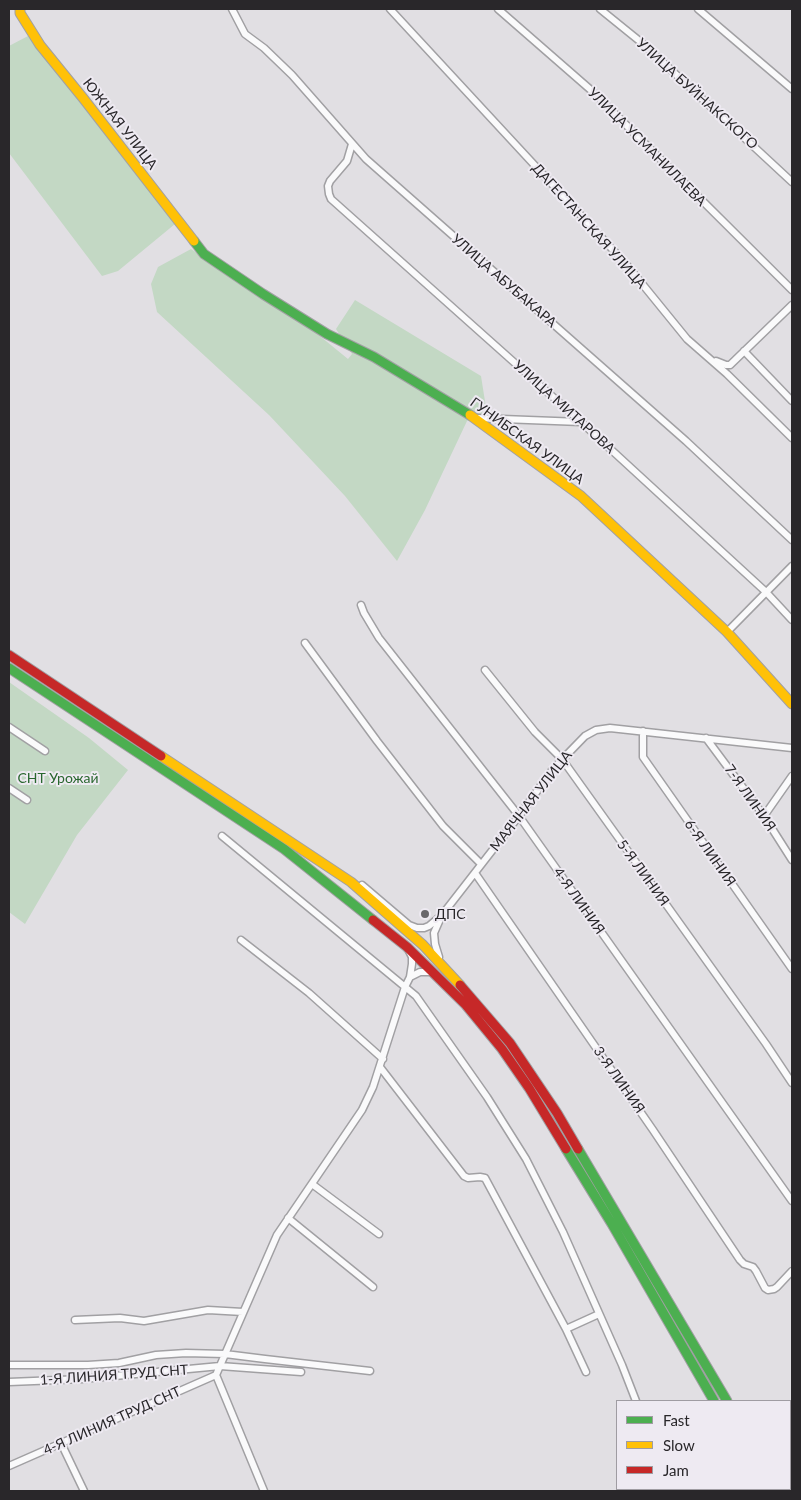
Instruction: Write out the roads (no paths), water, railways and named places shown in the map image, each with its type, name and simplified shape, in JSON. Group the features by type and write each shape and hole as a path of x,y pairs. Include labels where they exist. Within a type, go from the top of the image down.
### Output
{"main road":[{"name":"ЮЖНАЯ УЛИЦА","path":"20,9 20,13 40,45 204,254"},
{"name":"ГУНИБСКАЯ УЛИЦА","path":"204,254 327,334 374,357 475,418 581,496 727,632 792,704"},
{"path":"9,655 351,882 441,963 510,1043 557,1113 726,1400"},
{"path":"9,668 284,849 407,948 465,1004 502,1048 529,1088 612,1224 713,1400"}],"street":[{"name":"УЛИЦА АБУБАКАРА","path":"232,9 245,34 264,48 292,76 366,159 686,441 792,540"},
{"name":"ДАГЕСТАНСКАЯ УЛИЦА","path":"390,9 626,264 686,339 727,374 792,438"},
{"name":"УЛИЦА УСМАНИЛАЕВА","path":"498,9 592,91 792,290"},
{"name":"УЛИЦА БУЙНАКСКОГО","path":"600,9 642,43 792,182"},
{"path":"698,9 792,89"},
{"name":"УЛИЦА МИТАРОВА","path":"352,144 347,161 328,186 331,199 581,422 766,592 792,620"},
{"path":"707,357 720,364 730,365 792,305"},
{"path":"744,351 792,401"},
{"path":"475,418 581,422"},
{"path":"727,632 792,566"},
{"name":"4-Я ЛИНИЯ","path":"361,605 364,614 379,638 519,816 792,1201"},
{"path":"305,643 377,741 443,826 481,864"},
{"name":"5-Я ЛИНИЯ","path":"485,670 535,732 562,759 792,1083"},
{"path":"9,727 45,752"},
{"name":"МАЯЧНАЯ УЛИЦА","path":"442,915 519,816 545,778 585,736 596,730 610,728 792,748"},
{"name":"6-Я ЛИНИЯ","path":"643,732 642,756 792,969"},
{"name":"7-Я ЛИНИЯ","path":"706,738 764,816 792,860"},
{"path":"764,816 792,776"},
{"path":"9,788 27,800"},
{"path":"222,836 416,996 487,1097 526,1159 563,1232 636,1400"},
{"path":"336,872 360,884 409,925 424,928 442,915"},
{"name":"3-Я ЛИНИЯ","path":"475,873 653,1130 740,1260 744,1264 753,1267 768,1290 774,1289 792,1271"},
{"path":"441,963 436,952 434,933 442,915"},
{"path":"241,940 309,993 383,1059"},
{"path":"264,1491 216,1375 278,1235 362,1110 373,1087 405,986 410,978 412,957 407,948"},
{"path":"410,978 420,972 434,973"},
{"path":"380,1067 464,1176 468,1178 485,1178 566,1329 586,1372"},
{"path":"312,1184 378,1234"},
{"path":"288,1218 373,1287"},
{"path":"75,1320 120,1318 144,1321 208,1310 243,1312"},
{"path":"566,1329 599,1314"},
{"path":"9,1365 88,1365 119,1362 170,1353 225,1354 370,1371"},
{"name":"1-Я ЛИНИЯ ТРУД СНТ","path":"9,1382 83,1379 220,1366 301,1372"},
{"name":"4-Я ЛИНИЯ ТРУД СНТ","path":"9,1466 216,1375"},
{"path":"61,1443 84,1491"}],"place":[{"name":"ДПС","path":"425,914"}],"park label":[{"name":"СНТ Урожай","path":"58,778"}]}
